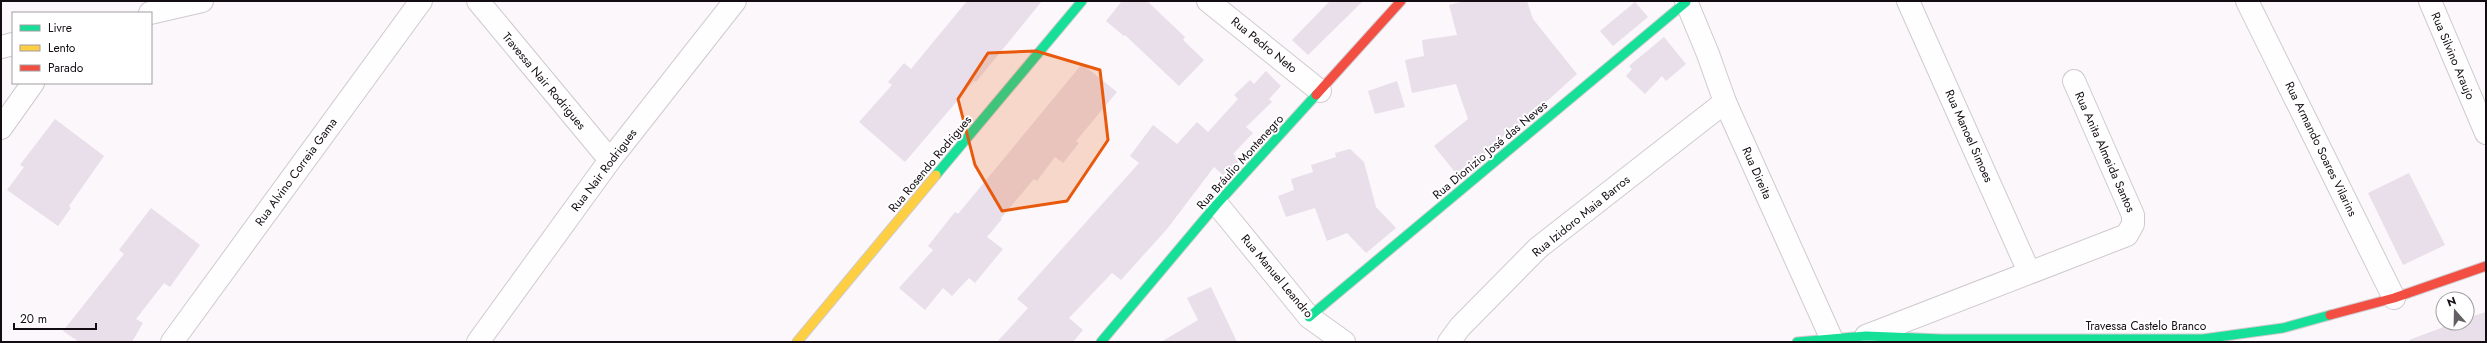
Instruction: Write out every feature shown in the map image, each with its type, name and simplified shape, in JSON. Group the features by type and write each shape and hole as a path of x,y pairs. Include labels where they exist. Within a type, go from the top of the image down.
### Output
{"street":[{"path":"152,13 202,1"},
{"name":"Rua Alvino Correia Gama","path":"172,342 421,1"},
{"name":"Travessa Nair Rodrigues","path":"478,1 610,160"},
{"name":"Rua Nair Rodrigues","path":"478,342 610,160 735,1"},
{"name":"Rua Rosendo Rodrigues","path":"797,342 1082,1"},
{"name":"Rua Pedro Neto","path":"1208,1 1235,10 1320,91"},
{"name":"Rua Bráulio Montenegro","path":"1101,342 1217,204 1401,1"},
{"name":"Rua Direita","path":"1686,1 1725,102 1833,341"},
{"name":"Rua Dionizio José das Neves","path":"1310,317 1686,1"},
{"name":"Rua Manoel Simoes","path":"1908,1 2030,272"},
{"name":"Rua Armando Soares Vilarins","path":"2247,1 2394,298"},
{"name":"Rua Silvino Araujo","path":"2430,1 2486,132"},
{"path":"1,47 12,44"},
{"name":"Rua Anita Almeida Santos","path":"2030,272 2127,235 2133,224 2133,215 2074,81"},
{"path":"1,128 32,84"},
{"name":"Rua Izidoro Maia Barros","path":"1449,342 1460,327 1538,248 1725,102"},
{"name":"Rua Manuel Leandro","path":"1217,204 1310,317 1344,342"},
{"name":"Travessa Castelo Branco","path":"1797,342 1833,341 1866,336 1941,340 2204,339 2283,328 2394,298 2486,266"},
{"path":"1866,336 2030,272"}],"highlighted area":[{"path":"1036,51 1100,70 1108,140 1067,201 1002,211 975,165 958,99 988,53"}],"building":[{"path":"967,1 1042,1 976,82 974,81 905,162 859,122 892,85 888,82 904,63 911,69"},
{"path":"1122,1 1147,1 1185,37 1183,40 1204,60 1179,86 1125,35 1124,36 1106,21"},
{"path":"1330,1 1363,1 1308,55 1292,40"},
{"path":"1465,1 1527,1 1533,19 1577,74 1526,120 1492,144 1494,146 1458,176 1434,146 1468,119 1456,84 1412,93 1405,60 1424,56 1422,40 1457,35 1449,5"},
{"path":"1635,2 1648,17 1613,46 1600,31"},
{"path":"1664,37 1686,64 1666,81 1662,76 1645,94 1626,76 1632,69 1629,66"},
{"path":"1082,64 1117,92 1076,141 1079,143 1063,163 1055,157 1037,181 1034,179 1001,218 1002,219 987,237 1003,249 975,283 969,278 952,296 943,288 925,310 899,288 933,250 928,246 955,212 958,214"},
{"path":"1266,71 1281,86 1269,99 1272,102 1246,127 1253,133 1233,154 1240,160 1225,177 1214,167 1167,229 1121,280 1112,273 1069,318 1083,330 1073,342 997,342 1028,308 1017,299 1139,163 1130,156 1153,125 1177,144 1197,122 1208,132 1238,99 1234,95 1250,80 1254,84"},
{"path":"1397,81 1405,107 1375,114 1368,91"},
{"path":"55,119 104,156 69,206 71,208 58,226 7,190 24,167 20,165"},
{"path":"1350,149 1364,162 1376,207 1396,228 1366,253 1347,233 1327,241 1315,208 1286,217 1278,196 1294,190 1291,179 1313,172 1311,165 1336,157 1335,153"},
{"path":"2409,173 2445,245 2403,265 2368,193"},
{"path":"151,208 200,245 170,287 164,283 136,319 143,323 132,342 79,342 63,331 124,254 119,250"},
{"path":"1211,287 1237,342 1161,342 1198,320 1187,298"},
{"path":"2486,312 2486,342 2410,342 2409,340 2435,330 2475,331 2475,315"}],"traffic: fast":[{"path":"936,175 1082,1"},
{"path":"1309,317 1686,2"},
{"path":"1101,342 1217,204 1316,95"},
{"path":"1797,342 1866,336 1942,339 2203,339 2283,328 2330,315"}],"traffic: slow":[{"path":"797,342 936,175"}],"traffic: jam":[{"path":"1316,95 1401,1"},
{"path":"2330,315 2394,298 2486,266"}]}
